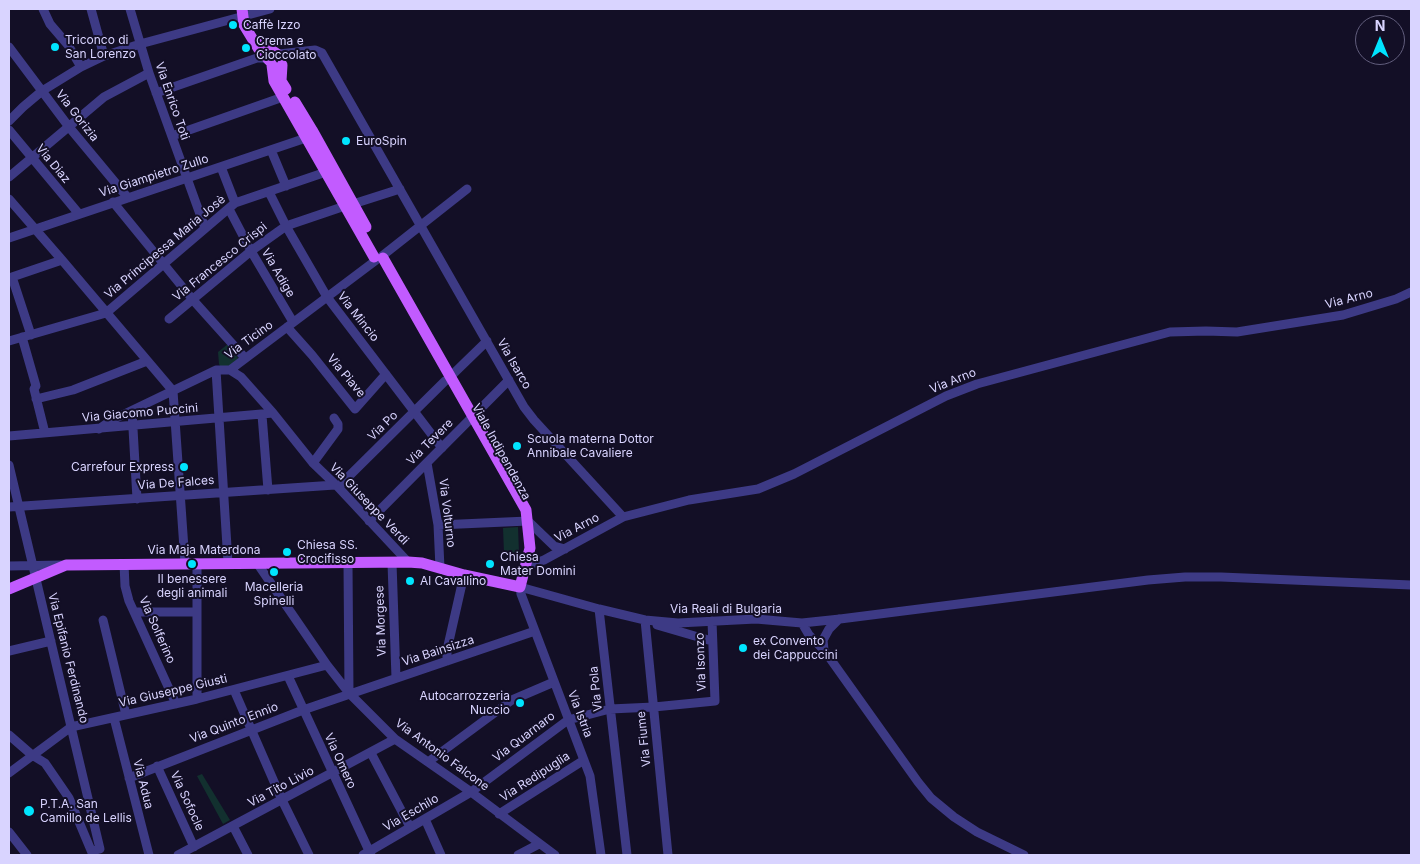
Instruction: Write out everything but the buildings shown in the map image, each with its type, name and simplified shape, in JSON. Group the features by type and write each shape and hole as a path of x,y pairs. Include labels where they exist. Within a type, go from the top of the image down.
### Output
{"main road":[{"name":"Viale Indipendenza","path":"243,12 244,25 251,38 276,61 281,81 312,130 349,205 379,259 526,510 530,548 520,586"},
{"name":"Viale Indipendenza","path":"276,61 274,81 326,172 349,205"},
{"name":"Via Maja Materdona","path":"9,589 66,565 191,563 348,564 408,562 422,563 520,586"}],"street":[{"path":"43,9 50,24 68,46 81,67"},
{"path":"91,9 104,56"},
{"name":"Via Enrico Toti","path":"130,9 156,94 205,228"},
{"path":"226,9 229,19"},
{"path":"9,121 42,91 81,67 104,56 229,19 243,12 270,9"},
{"name":"Via Gorizia","path":"9,47 69,126 128,198"},
{"name":"Via Isarco","path":"276,61 308,51 315,50 322,53 509,380 534,420 623,518"},
{"path":"156,94 257,58 276,61"},
{"path":"9,177 104,97 149,73"},
{"path":"172,136 283,97"},
{"name":"Via Diaz","path":"9,130 79,214"},
{"name":"Via Giampietro Zullo","path":"9,238 306,138"},
{"path":"271,150 286,186"},
{"name":"Via Adige","path":"221,166 232,206 251,250 290,325"},
{"name":"Via Principessa Maria Josè","path":"106,313 232,206 326,172"},
{"name":"Via Francesco Crispi","path":"169,319 251,250 286,226 400,189"},
{"name":"Via Ticino","path":"99,429 112,420 216,370 230,370 379,259 467,190"},
{"name":"Via Mincio","path":"269,192 326,297 442,448"},
{"path":"9,199 173,391 181,495 197,612 197,700"},
{"path":"113,202 193,300 245,358"},
{"path":"45,433 36,399 34,389 36,386 12,277 62,260"},
{"name":"Via Arno","path":"526,566 544,560 623,518 689,500 758,489 794,474 946,396 977,384 1170,332 1237,332 1343,315 1396,299 1411,292"},
{"path":"9,341 106,313"},
{"name":"Via Piave","path":"290,325 355,409 386,374"},
{"name":"Via Po","path":"336,486 487,341"},
{"path":"36,399 72,390 147,362"},
{"path":"216,370 228,564"},
{"name":"Via Giuseppe Verdi","path":"230,370 241,377 313,464 408,562"},
{"name":"Via Tevere","path":"369,522 509,380"},
{"path":"132,411 137,499"},
{"path":"262,414 268,490"},
{"name":"Via Giacomo Puccini","path":"9,436 273,414"},
{"name":"Via Giuseppe Verdi","path":"313,464 338,430 338,424 334,418"},
{"name":"Via Volturno","path":"427,463 438,525 440,568"},
{"name":"Via Epifanio Ferdinando","path":"9,466 100,849 93,853"},
{"name":"Via De Falces","path":"9,507 336,486"},
{"path":"438,525 528,521 554,546 564,549"},
{"name":"Via Antonio Falcone","path":"258,563 327,666 349,694 395,739 472,792 555,855"},
{"name":"Via Morgese","path":"392,563 396,678"},
{"name":"Via Solferino","path":"124,564 125,586 134,612 176,704"},
{"path":"348,564 349,694"},
{"name":"Via Maja Materdona","path":"9,566 66,565"},
{"path":"447,661 447,650 464,574"},
{"name":"Via Reali di Bulgaria","path":"520,586 599,609 647,620 678,623 770,620 802,623 1185,577 1411,585"},
{"name":"Via Istria","path":"520,586 521,594 590,776 601,855"},
{"name":"Via Pola","path":"599,609 628,855"},
{"path":"134,612 197,612"},
{"path":"823,640 829,630 840,619"},
{"path":"102,620 126,716"},
{"name":"Via Reali di Bulgaria","path":"647,620 712,642"},
{"name":"Via Fiume","path":"647,620 668,855"},
{"name":"Via Isonzo","path":"712,621 715,701"},
{"path":"814,622 820,630 824,650"},
{"path":"802,623 809,635 824,650 931,798 954,817 977,832 1024,855"},
{"name":"Via Bainsizza","path":"349,694 535,631"},
{"path":"9,651 51,641"},
{"name":"Via Giuseppe Giusti","path":"9,772 71,727 197,700 327,666"},
{"name":"Via Omero","path":"288,676 368,854"},
{"path":"428,762 512,700 554,682"},
{"path":"234,690 282,800 309,855"},
{"name":"Via Quinto Ennio","path":"129,778 302,710 349,694"},
{"name":"Via Quarnaro","path":"472,792 568,720 610,709 715,701"},
{"name":"Via Adua","path":"114,718 149,855"},
{"path":"9,738 45,763 69,798 93,853"},
{"name":"Via Tito Livio","path":"186,852 395,739"},
{"path":"371,753 410,828"},
{"name":"Via Redipuglia","path":"500,814 584,760"},
{"name":"Via Sofocle","path":"157,766 186,852"},
{"name":"Via Eschilo","path":"368,854 472,792"},
{"path":"425,819 441,855"},
{"path":"233,826 248,855"},
{"path":"9,832 27,855"},
{"path":"518,855 539,844"}],"green space":[{"path":"228,344 238,358 237,361 231,366 220,366 218,352"},
{"path":"518,527 519,553 504,553 503,528"},
{"path":"202,774 230,820 223,824 197,776"}],"place":[{"name":"Caffè Izzo","path":"233,25"},
{"name":"Triconco di San Lorenzo","path":"55,47"},
{"name":"Crema e Cioccolato","path":"246,48"},
{"name":"EuroSpin","path":"346,141"},
{"name":"Scuola materna Dottor Annibale Cavaliere","path":"517,446"},
{"name":"Carrefour Express","path":"184,467"},
{"name":"Chiesa SS. Crocifisso","path":"287,552"},
{"name":"Il benessere degli animali","path":"192,564"},
{"name":"Chiesa Mater Domini","path":"490,564"},
{"name":"Macelleria Spinelli","path":"274,572"},
{"name":"Al Cavallino","path":"410,581"},
{"name":"ex Convento dei Cappuccini","path":"743,648"},
{"name":"Autocarrozzeria Nuccio","path":"520,703"},
{"name":"P.T.A. San Camillo de Lellis","path":"29,811"}]}
